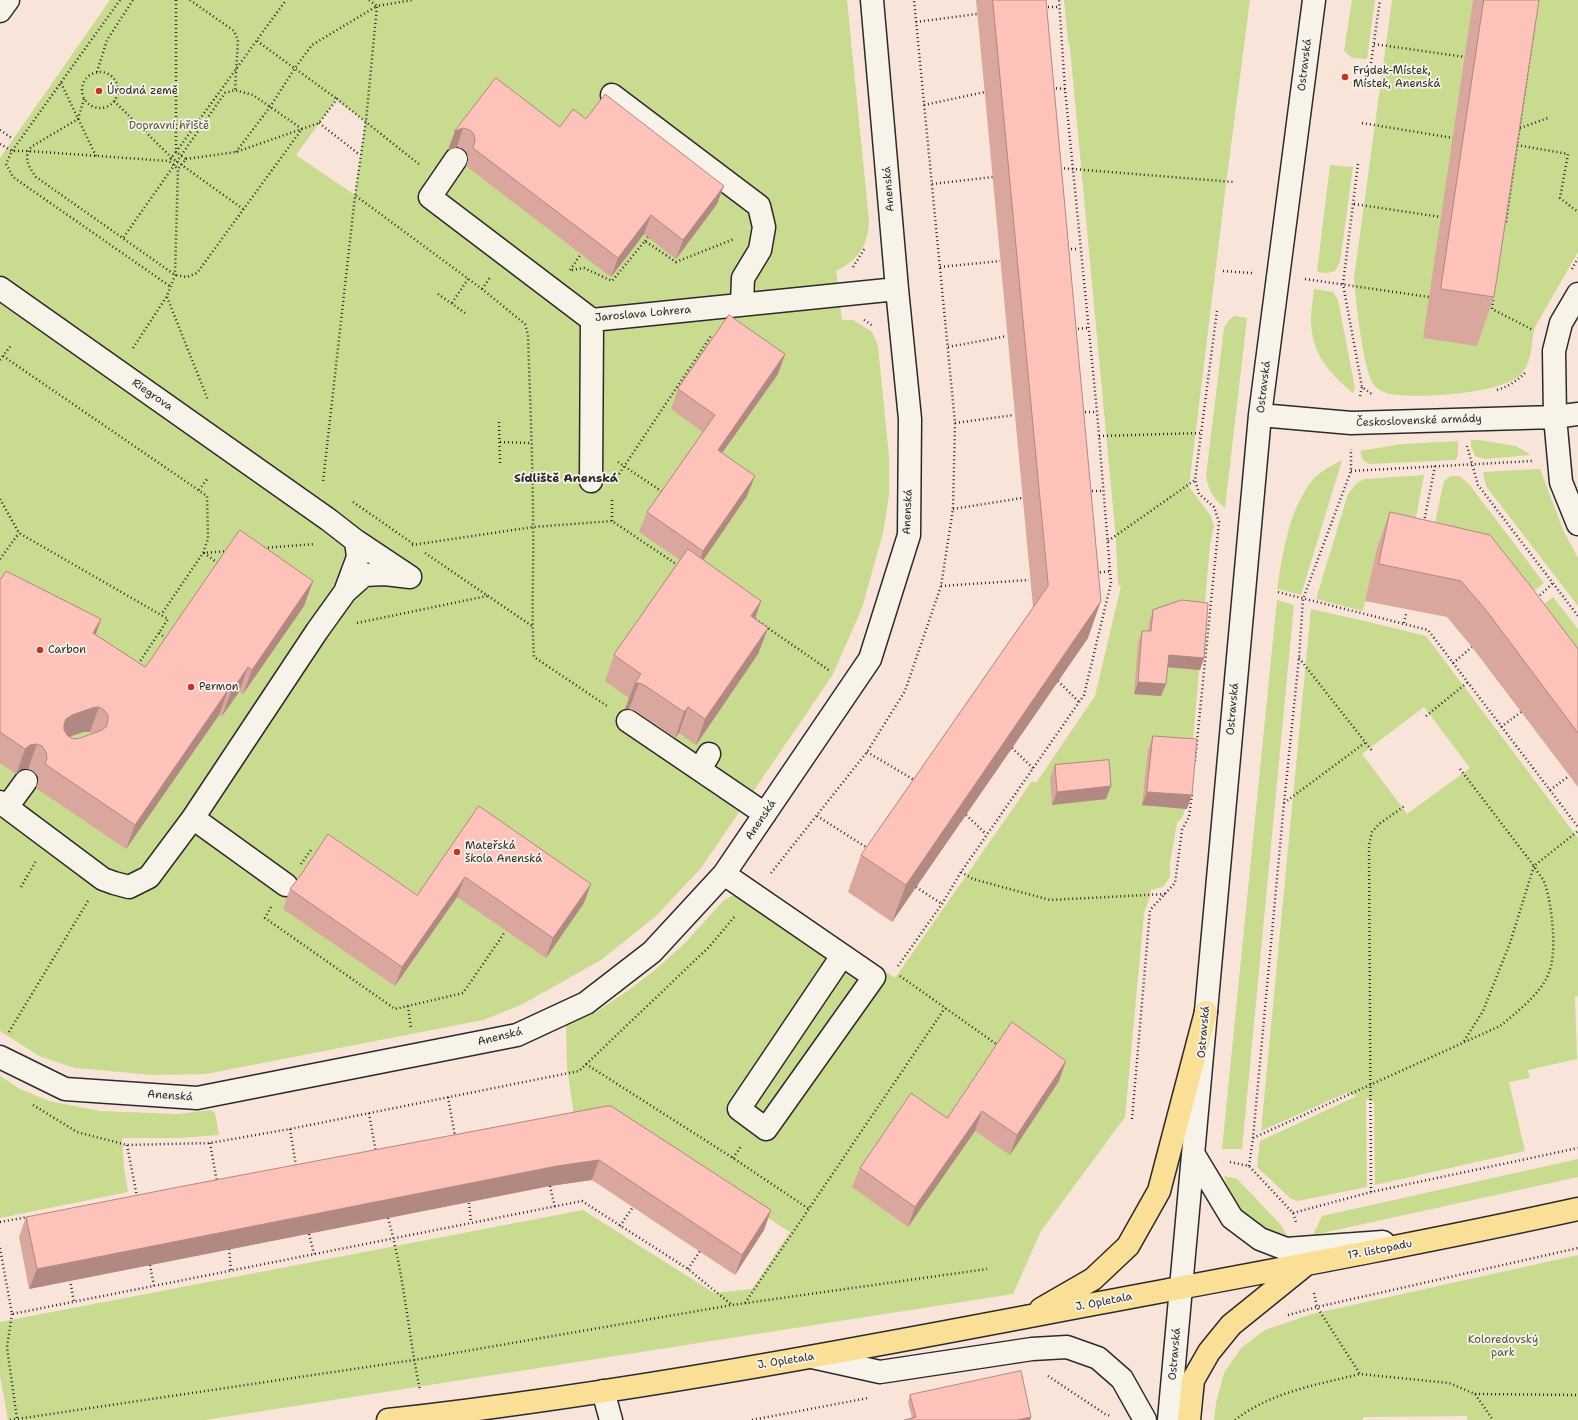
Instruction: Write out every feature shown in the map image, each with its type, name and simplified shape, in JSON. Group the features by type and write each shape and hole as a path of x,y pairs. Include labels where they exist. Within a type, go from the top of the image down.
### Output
{"main road":[{"path":"1028,1317 1092,1279 1128,1246 1159,1192 1206,1012"},
{"name":"17. listopadu","path":"1181,1288 1446,1238 1578,1209"},
{"path":"1189,1420 1194,1380 1209,1352 1230,1325 1307,1264"},
{"name":"J. Opletala","path":"388,1420 426,1416 603,1390 812,1357 1181,1288"}],"street":[{"path":"0,11 8,0"},
{"name":"Anenská","path":"0,1057 64,1089 197,1098 516,1035 586,1003 646,957 724,874 870,659 908,535 910,419 897,289 872,0"},
{"name":"Ostravská","path":"1169,1420 1260,415 1314,0"},
{"path":"612,95 759,206 764,227 760,250 743,278 742,304"},
{"path":"435,189 456,159"},
{"name":"Jaroslava Lohrera","path":"435,189 592,320 897,289"},
{"name":"Riegrova","path":"0,288 329,520 356,541 410,577 385,574 364,576 345,592"},
{"path":"1578,295 1561,323 1554,350 1555,417 1561,482 1578,524"},
{"path":"591,481 592,320"},
{"name":"Československé armády","path":"1260,415 1351,423 1555,417 1578,414"},
{"path":"26,781 4,805 103,879 114,884 129,887 149,878 192,818 317,631 345,592 358,557 356,541"},
{"path":"628,721 705,762 765,814"},
{"path":"192,818 286,885"},
{"path":"724,874 874,977 766,1129 739,1109 842,956"},
{"path":"1194,1155 1232,1218 1260,1239 1286,1249 1446,1238"},
{"path":"812,1357 880,1372 1032,1349 1067,1347 1098,1358 1122,1379 1145,1420"},
{"path":"603,1390 611,1420"}],"path":[{"path":"120,0 12,151 6,164 13,177 171,287"},
{"path":"97,72 107,40 133,0"},
{"path":"176,0 176,152"},
{"path":"190,0 234,31 238,40 235,90"},
{"path":"169,162 286,0"},
{"path":"369,0 377,6"},
{"path":"236,152 312,45 377,6 412,0"},
{"path":"894,971 942,904 986,834 1084,695 1111,583 1097,412 1065,89 1063,41 1059,0"},
{"path":"1371,63 1380,0"},
{"path":"329,520 323,481 355,196 366,121 377,6"},
{"path":"1038,7 1060,7"},
{"path":"916,22 977,14"},
{"path":"1505,227 1536,15"},
{"path":"1063,41 1068,40"},
{"path":"257,41 366,121 435,189"},
{"path":"1374,44 1465,57"},
{"path":"1524,65 1529,66"},
{"path":"97,72 104,72 111,76 118,87 114,101 109,106 103,108 95,108 89,104 84,99 82,93 82,86 85,79 97,72"},
{"path":"61,83 96,156"},
{"path":"1045,87 1065,89"},
{"path":"123,238 176,160 225,94 235,90 253,95 302,129"},
{"path":"924,105 985,92"},
{"path":"84,99 78,119 31,147 28,151 28,165 36,177 176,275 187,277 197,273 302,129"},
{"path":"176,152 186,158 236,152 319,124 337,100"},
{"path":"114,101 172,158 243,209"},
{"path":"1520,129 1548,118"},
{"path":"1362,123 1453,138"},
{"path":"319,124 361,155"},
{"path":"0,130 13,139"},
{"path":"0,144 12,151 169,162 178,169"},
{"path":"1512,145 1568,154 1560,198 1578,212"},
{"path":"119,372 167,296 176,275 178,169 186,158"},
{"path":"1249,1166 1253,1138 1299,658 1303,599 1351,471 1351,423 1362,387 1343,284 1358,164"},
{"path":"1059,168 1234,182"},
{"path":"932,184 992,177"},
{"path":"355,196 468,279 525,324 528,335 531,443 533,527 532,626 534,656 628,721"},
{"path":"1354,204 1441,218"},
{"path":"645,241 676,262 764,227"},
{"path":"569,271 584,268 612,281 648,237"},
{"path":"852,268 867,244"},
{"path":"1060,249 1076,249"},
{"path":"566,275 581,254"},
{"path":"1570,271 1578,258"},
{"path":"940,267 1000,261"},
{"path":"452,303 468,279"},
{"path":"1315,280 1429,297"},
{"path":"438,294 465,313"},
{"path":"167,296 209,403"},
{"path":"1492,306 1493,299"},
{"path":"1488,305 1537,332"},
{"path":"1195,763 1219,522 1214,507 1199,494 1195,480 1217,311"},
{"path":"1067,330 1088,328"},
{"path":"616,478 715,330"},
{"path":"948,347 1007,336"},
{"path":"0,360 12,344"},
{"path":"3,356 207,496 208,539 203,553 161,615"},
{"path":"1491,392 1505,388 1519,380 1531,367"},
{"path":"1362,387 1377,397"},
{"path":"1075,411 1097,412"},
{"path":"955,423 1014,415"},
{"path":"1460,420 1478,485 1578,616"},
{"path":"500,422 500,463"},
{"path":"1099,436 1201,433"},
{"path":"500,442 531,443"},
{"path":"613,458 666,494"},
{"path":"1351,471 1559,460"},
{"path":"1423,527 1435,466"},
{"path":"199,490 208,478"},
{"path":"1108,541 1195,480"},
{"path":"1082,492 1103,491"},
{"path":"953,509 1022,498"},
{"path":"0,499 18,533 168,619 137,666"},
{"path":"408,545 415,546 533,527 612,521 683,569"},
{"path":"0,559 18,533"},
{"path":"257,549 356,541"},
{"path":"203,553 234,550"},
{"path":"203,553 223,566"},
{"path":"1089,573 1111,571"},
{"path":"941,586 1030,580"},
{"path":"1536,599 1553,583"},
{"path":"1278,592 1428,630 1578,827"},
{"path":"317,631 487,596"},
{"path":"747,614 831,671"},
{"path":"1404,624 1406,614"},
{"path":"159,633 171,642"},
{"path":"1453,662 1472,647"},
{"path":"1299,658 1373,752"},
{"path":"1058,681 1078,702"},
{"path":"1426,716 1468,682"},
{"path":"1501,726 1521,712"},
{"path":"1284,804 1366,742"},
{"path":"1012,748 1033,768"},
{"path":"867,752 922,784"},
{"path":"1253,1138 1464,1041 1500,1026 1523,1007 1548,975 1553,949 1551,905 1544,882 1534,866 1460,769"},
{"path":"1550,790 1569,776"},
{"path":"1132,1119 1150,910 1166,894 1174,883 1182,830 1189,817 1192,786"},
{"path":"1371,1192 1369,845 1372,832 1379,824 1406,805"},
{"path":"966,815 986,834"},
{"path":"817,816 875,852"},
{"path":"1464,1041 1483,1011 1510,943 1534,866 1578,831"},
{"path":"311,850 265,918 395,1009 463,993 505,932"},
{"path":"961,872 973,879 1050,900 1166,894"},
{"path":"8,1034 77,919 103,879"},
{"path":"916,887 942,904"},
{"path":"408,1006 411,1032"},
{"path":"745,1303 945,1008"},
{"path":"586,1064 733,1158 809,1209"},
{"path":"448,1097 456,1136"},
{"path":"369,1113 377,1159"},
{"path":"290,1129 297,1167"},
{"path":"210,1143 218,1186"},
{"path":"127,1145 137,1198"},
{"path":"1229,1162 1249,1166 1292,1212 1371,1192 1578,1148"},
{"path":"550,1186 554,1207"},
{"path":"12,1314 582,1201 688,1270 732,1305"},
{"path":"469,1203 472,1224"},
{"path":"620,1226 633,1207"},
{"path":"0,1222 29,1217"},
{"path":"388,1218 394,1239 414,1360 426,1416"},
{"path":"309,1234 314,1254"},
{"path":"0,1248 12,1314 7,1347 18,1419"},
{"path":"1287,1316 1317,1307 1578,1248"},
{"path":"229,1249 231,1271"},
{"path":"688,1270 700,1251"},
{"path":"150,1265 154,1286"},
{"path":"10,1420 414,1360 732,1305 987,1268"},
{"path":"70,1280 74,1302"},
{"path":"1317,1307 1360,1374"},
{"path":"1235,1420 1250,1409 1289,1392 1360,1374 1448,1383 1475,1394 1578,1395"},
{"path":"1047,1376 1105,1414 1116,1418"},
{"path":"1475,1394 1493,1420"}],"green space":[{"name":"Dopravní hřiště","path":"110,0 847,0 869,221 867,238 864,245 856,257 844,267 836,271 842,320 853,320 872,332 878,346 889,456 889,495 883,533 862,608 832,676 701,868 656,916 601,960 521,1005 483,1020 206,1074 154,1075 75,1068 39,1056 0,1031 0,158","holes":["336,100 365,121 355,195 296,155"]},
{"path":"1064,0 1250,0 1189,487 1211,516 1214,526 1210,545 1187,808 1185,809 1182,818 1177,823 1170,863 1170,877 1163,887 1151,890 1144,914 1125,1117 1041,1231 1013,1294 205,1420 8,1420 0,1376 0,1322 583,1210 714,1293 752,1289 790,1232 613,1120 575,1122 567,1068 566,1025 596,1012 630,989 656,969 684,944 723,901 731,896 738,895 822,928 895,978 1032,781 1036,783 1095,696 1121,586 1118,585 1116,540 1070,48"},
{"path":"1352,0 1375,0 1367,59 1352,58 1344,51"},
{"path":"1392,0 1578,0 1578,252 1535,327 1528,364 1520,375 1495,387 1458,394 1419,396 1402,395 1390,394 1381,391 1374,385 1370,378 1358,317 1354,278"},
{"path":"1330,165 1353,167 1340,262 1335,271 1328,273 1317,272"},
{"path":"1314,289 1333,292 1338,300 1355,388 1353,393 1329,370 1314,343 1311,320"},
{"path":"1235,316 1247,318 1225,508 1212,494 1208,486 1206,476 1224,328 1230,319"},
{"path":"1471,440 1516,446 1531,455 1484,459 1475,456 1471,446"},
{"path":"1458,441 1458,455 1456,460 1369,464 1363,460 1360,451 1402,444"},
{"path":"1342,460 1301,595 1277,589 1291,521 1296,508 1310,483 1316,476"},
{"path":"1540,469 1564,532 1578,558 1578,606 1486,486 1483,472"},
{"path":"1424,475 1410,549 1377,549 1363,611 1316,599 1348,494 1356,484 1364,479"},
{"path":"1451,476 1459,476 1469,484 1544,583 1508,611 1427,559 1444,481"},
{"path":"1553,597 1578,629 1578,659 1523,621"},
{"path":"1277,600 1294,605 1242,1149 1222,1149"},
{"path":"1311,609 1426,636 1578,838 1578,996 1575,997 1577,1059 1528,1070 1530,1078 1509,1082 1525,1151 1375,1185 1374,1102 1366,1099 1367,1187 1297,1201 1290,1198 1257,1167 1260,1141 1357,1096 1346,1093 1261,1131","holes":["1424,707 1470,768 1407,814 1362,754"]},
{"path":"0,1076 20,1089 49,1101 100,1111 178,1114 211,1110 215,1113 219,1135 180,1138 122,1138 124,1168 128,1192 0,1218"},
{"path":"1578,1159 1578,1177 1313,1235 1322,1216"},
{"path":"1224,1176 1237,1179 1281,1225 1288,1237 1277,1237 1239,1212 1232,1200"},
{"name":"Koloredovský park","path":"1578,1255 1578,1420 1467,1420 1467,1416 1363,1417 1363,1420 1214,1420 1216,1403 1224,1373 1241,1348 1265,1330 1312,1314"}],"building":[{"path":"993,0 1046,0 1101,601 906,885 861,855 1048,586"},
{"path":"1484,0 1539,0 1494,297 1441,289"},
{"path":"496,78 560,127 573,109 586,119 605,94 724,186 683,240 651,215 618,258 473,148 475,141 474,134 470,130 463,128 455,131"},
{"path":"729,315 785,354 718,450 755,476 703,551 647,512 715,415 678,389"},
{"path":"1390,512 1490,535 1578,649 1578,733 1486,610 1461,581 1379,564"},
{"path":"240,530 313,581 252,670 248,667 231,692 228,690 135,825 45,764 47,758 46,752 42,746 37,744 30,745 25,749 0,732 0,579 6,571 101,619 93,633 145,667","holes":["99,707 108,715 108,721 106,727 100,731 74,739 68,736 64,730 66,719 72,715 92,708"]},
{"path":"688,549 761,601 751,616 768,628 705,719 688,707 684,712 644,685 635,683 641,674 614,655"},
{"path":"1182,600 1208,603 1204,658 1169,655 1166,684 1138,682 1142,631 1151,631 1153,610"},
{"path":"1153,736 1197,739 1192,795 1147,792"},
{"path":"1109,760 1111,786 1057,792 1055,765"},
{"path":"479,806 591,884 553,938 465,877 402,967 290,889 328,834 417,895"},
{"path":"1012,1022 1066,1061 1017,1135 982,1111 915,1207 860,1168 911,1093 947,1118"},
{"path":"611,1106 771,1210 742,1255 599,1160 557,1166 37,1269 26,1217"},
{"path":"1021,1371 1031,1417 1017,1420 904,1420 916,1417 910,1395"}],"place":[{"name":"Frýdek-Místek, Místek, Anenská","path":"1345,77"},
{"name":"Úrodná země","path":"99,91"},
{"name":"Carbon","path":"40,650"},
{"name":"Permon","path":"191,687"},
{"name":"Mateřská škola Anenská","path":"457,852"}],"district":[{"name":"Sídliště Anenská","path":"566,479"}]}
